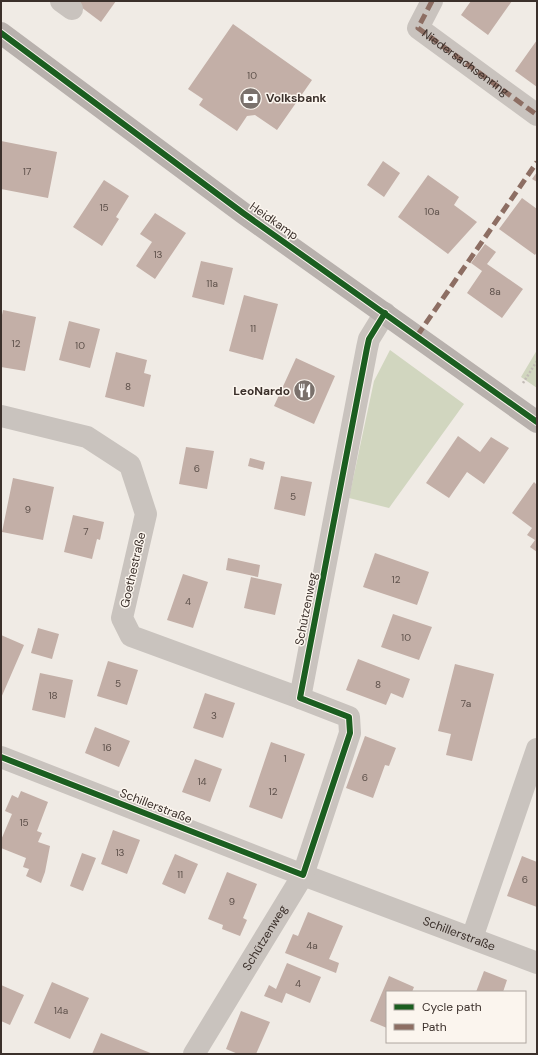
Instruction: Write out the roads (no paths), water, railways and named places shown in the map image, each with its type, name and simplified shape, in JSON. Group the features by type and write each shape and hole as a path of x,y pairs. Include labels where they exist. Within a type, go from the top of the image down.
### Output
{"main road":[{"name":"Heidkamp","path":"1,33 243,213 537,422"}],"street":[{"name":"Niedersachsenring","path":"432,1 418,28 537,115"},
{"name":"Schützenweg","path":"194,1054 303,875 350,733 349,717 300,698 367,348 369,339 385,313"},
{"name":"Goethestraße","path":"1,416 87,437 130,465 146,514 122,618 131,636 300,698"},
{"path":"472,938 537,749"},
{"name":"Schillerstraße","path":"1,757 303,875 537,963"}],"place":[{"name":"Volksbank","path":"251,98"},
{"name":"LeoNardo","path":"305,391"}]}
